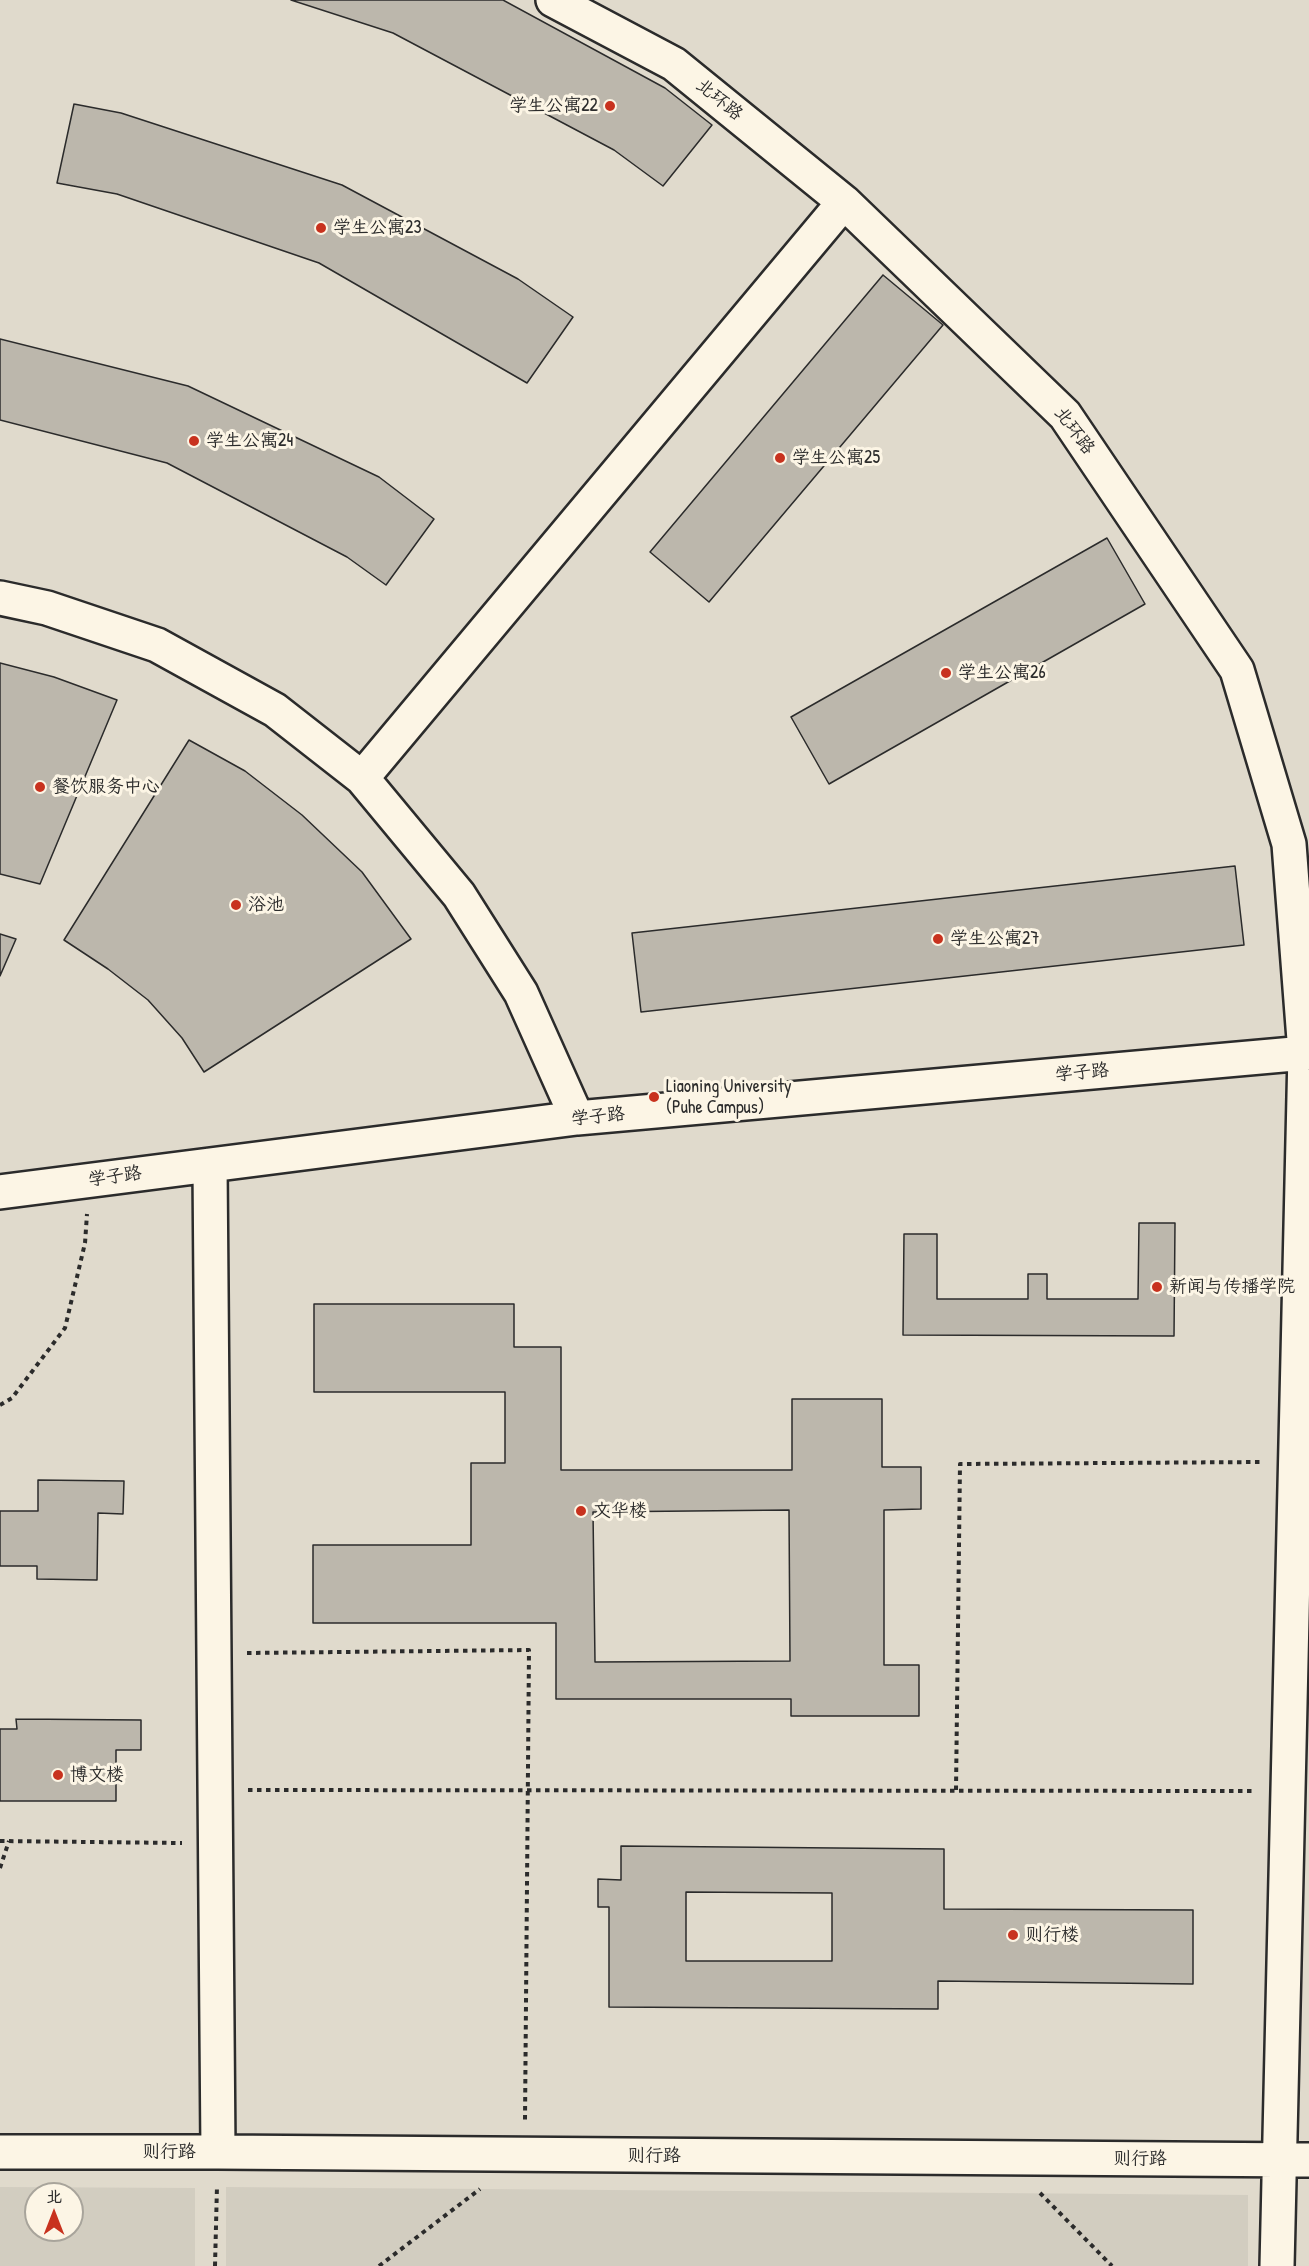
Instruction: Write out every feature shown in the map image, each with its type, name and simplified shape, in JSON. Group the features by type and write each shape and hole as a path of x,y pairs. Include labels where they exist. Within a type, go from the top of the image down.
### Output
{"street":[{"name":"北环路","path":"553,0 674,64 844,202 1065,415 1237,670 1289,844 1305,1053 1295,1462 1300,1690 1287,1791 1294,2161 1277,2266"},
{"path":"362,778 844,202"},
{"path":"0,598 47,608 157,645 275,710 362,778 459,895 521,993 577,1118"},
{"name":"学子路","path":"0,1192 577,1118 1305,1053"},
{"path":"210,1165 218,2152"},
{"name":"则行路","path":"0,2152 1294,2161"}],"path":[{"path":"0,1406 12,1398 65,1328 85,1243 90,1181"},
{"path":"957,1790 960,1464 1295,1462"},
{"path":"214,1653 530,1650 524,2155 379,2266"},
{"path":"214,1790 1287,1791"},
{"path":"0,1841 215,1843"},
{"path":"0,1868 9,1841"},
{"path":"215,2266 218,2152"},
{"path":"1006,2158 1112,2266"}],"shaded area":[{"name":"Liaoning University (Puhe Campus)","path":"0,0 1309,0 1309,2266 0,2266"},
{"path":"0,2187 24,2187 24,2242 84,2242 84,2187 195,2188 195,2266 0,2266"},
{"path":"226,2187 1248,2195 1248,2266 226,2266"}],"building":[{"name":"学生公寓22","path":"291,0 503,0 665,88 712,125 663,186 614,150 393,33"},
{"name":"学生公寓23","path":"74,104 121,113 342,185 518,279 573,317 527,383 319,263 117,194 57,183"},
{"name":"学生公寓25","path":"883,275 943,325 709,602 650,552"},
{"name":"学生公寓24","path":"0,339 188,386 379,477 434,519 386,585 347,557 167,463 0,420"},
{"name":"学生公寓26","path":"1107,538 1145,604 829,784 791,717"},
{"name":"餐饮服务中心","path":"0,663 54,677 117,700 40,884 0,874"},
{"name":"浴池","path":"189,740 245,771 302,815 362,872 411,939 204,1072 182,1038 148,1000 108,969 64,940"},
{"name":"学生公寓27","path":"1235,866 1244,945 641,1012 632,933"},
{"path":"0,934 16,939 0,976"},
{"name":"新闻与传播学院","path":"1139,1223 1175,1223 1174,1336 903,1335 904,1234 937,1234 937,1299 1028,1299 1028,1274 1047,1274 1047,1299 1138,1299"},
{"name":"文华楼","path":"314,1304 514,1304 514,1347 561,1347 561,1470 792,1470 792,1399 882,1399 882,1467 921,1467 921,1509 884,1510 884,1665 919,1665 919,1716 791,1716 791,1699 556,1699 556,1623 313,1623 313,1545 471,1545 471,1463 505,1463 505,1392 314,1392","holes":["789,1510 790,1661 595,1662 593,1512"]},
{"path":"38,1480 124,1481 123,1514 98,1513 97,1580 37,1579 37,1566 0,1566 0,1511 38,1511"},
{"name":"博文楼","path":"16,1719 141,1720 141,1750 116,1750 116,1801 0,1801 0,1729 17,1729"},
{"name":"则行楼","path":"621,1846 944,1849 944,1909 1193,1910 1193,1984 938,1981 938,2009 609,2007 609,1907 598,1907 598,1879 621,1880","holes":["686,1892 832,1893 832,1961 686,1961"]}],"place":[{"name":"学生公寓22","path":"610,106"},
{"name":"学生公寓23","path":"321,228"},
{"name":"学生公寓24","path":"194,441"},
{"name":"学生公寓25","path":"780,458"},
{"name":"学生公寓26","path":"946,673"},
{"name":"餐饮服务中心","path":"40,787"},
{"name":"浴池","path":"236,905"},
{"name":"学生公寓27","path":"938,939"},
{"name":"Liaoning University (Puhe Campus)","path":"654,1097"},
{"name":"新闻与传播学院","path":"1157,1287"},
{"name":"文华楼","path":"581,1511"},
{"name":"博文楼","path":"58,1775"},
{"name":"则行楼","path":"1013,1935"}]}
